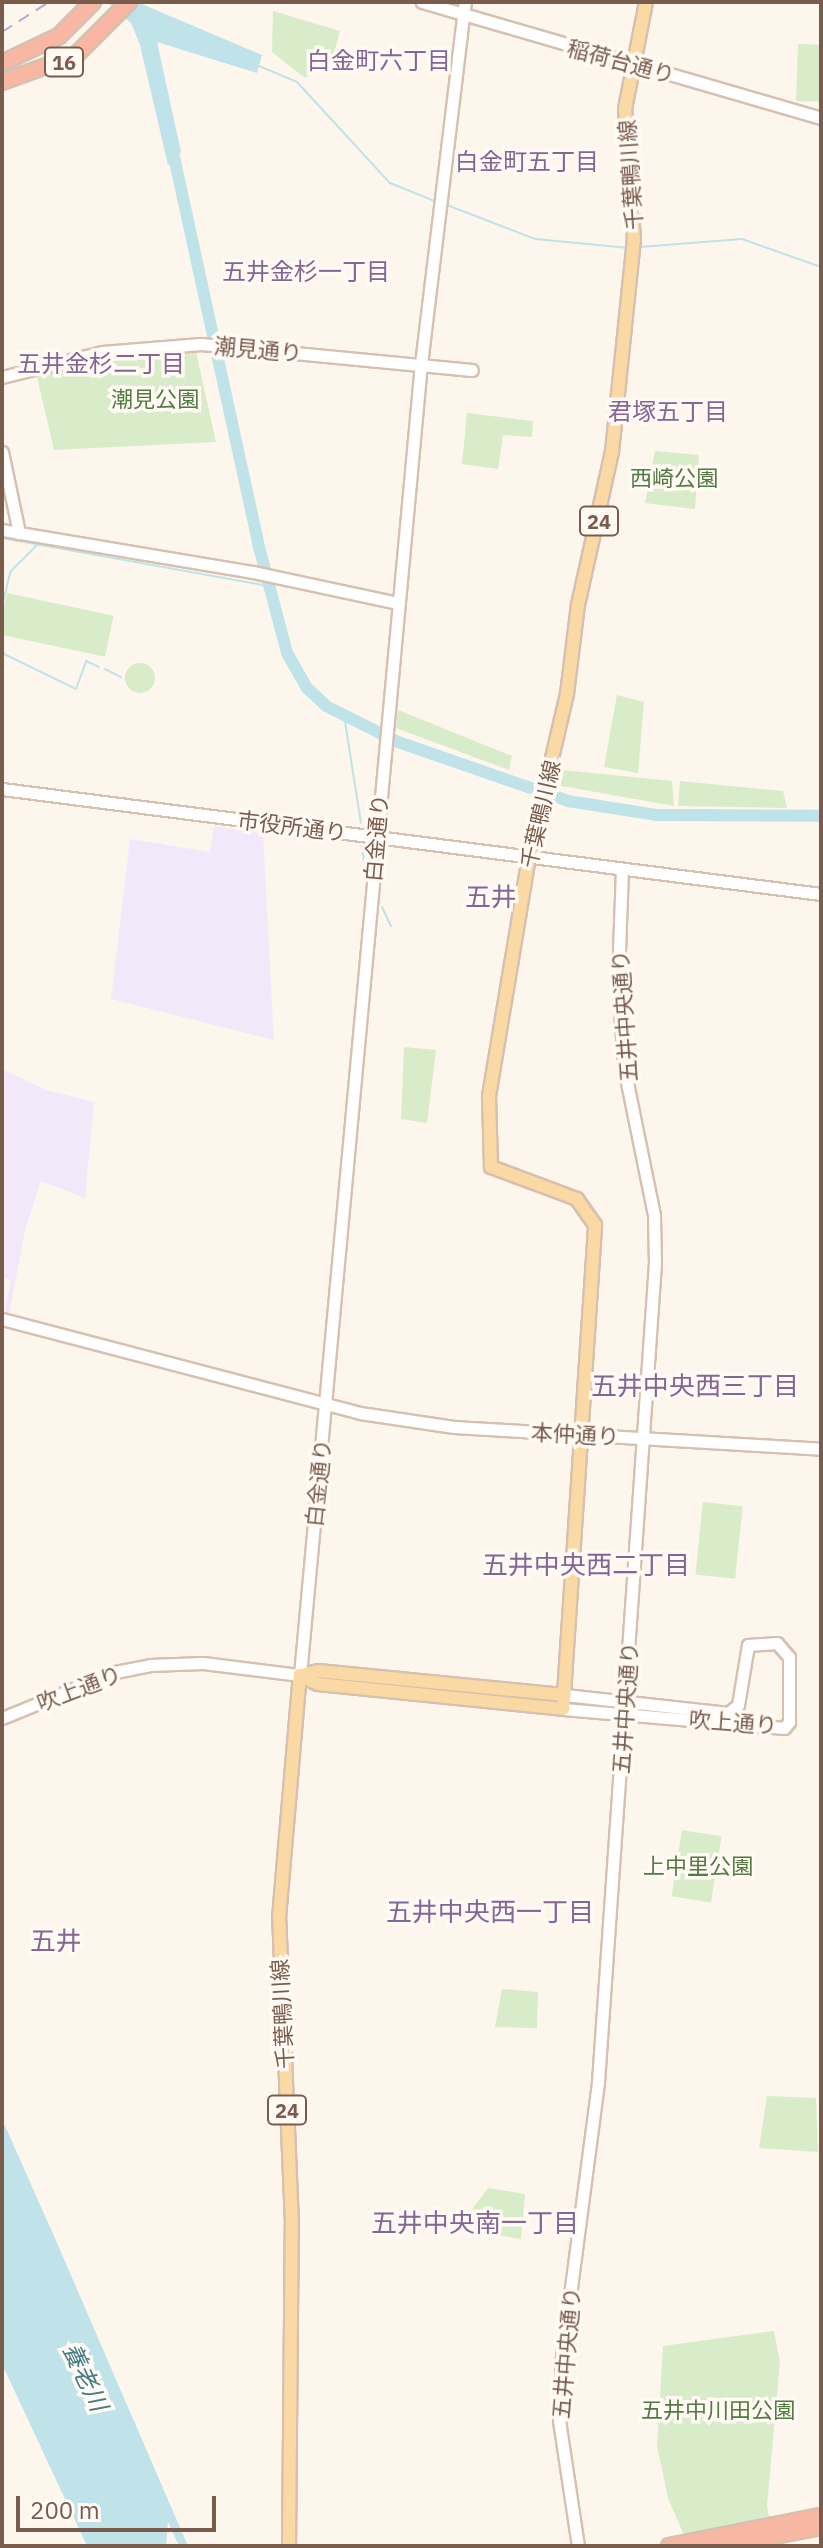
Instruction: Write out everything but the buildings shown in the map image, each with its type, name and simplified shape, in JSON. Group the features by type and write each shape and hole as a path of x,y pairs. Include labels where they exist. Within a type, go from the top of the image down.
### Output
{"highway":[{"name":"16","path":"2,82 65,62 114,22 129,2"},
{"name":"16","path":"2,63 59,36 92,3"},
{"path":"669,2546 821,2516"},
{"path":"723,2546 821,2527"}],"main road":[{"name":"千葉鴨川線","path":"563,1709 596,1239 592,1214 577,1199 505,1175 491,1167 488,1151 494,1053 509,999 529,857 567,694 581,590 605,500 634,240 626,158 631,65 646,2"},
{"name":"吹上通り","path":"300,1675 319,1671 565,1695"},
{"name":"千葉鴨川線","path":"289,2546 292,2224 279,1918 300,1675"},
{"name":"吹上通り","path":"300,1675 318,1684 563,1709"}],"street":[{"name":"稲荷台通り","path":"422,2 464,7 631,65 821,118"},
{"name":"白金通り","path":"300,1675 421,364 437,210 464,7"},
{"name":"潮見通り","path":"2,377 102,352 201,344 472,370"},
{"path":"2,452 19,533"},
{"path":"2,530 286,578 398,603"},
{"name":"市役所通り","path":"2,789 821,894"},
{"name":"五井中央通り","path":"578,2546 559,2421 562,2356 598,2082 645,1438 654,1215 624,1067 618,978 622,869"},
{"name":"本仲通り","path":"2,1319 327,1406 454,1427 821,1449"},
{"name":"吹上通り","path":"563,1709 625,1706 728,1713 738,1705 746,1648 777,1643 788,1652 789,1722 784,1728 625,1706 565,1695"},
{"name":"吹上通り","path":"2,1718 115,1672 150,1665 203,1663 300,1675"}],"shaded area":[{"path":"214,826 263,833 274,1040 111,999 130,839 210,852"},
{"path":"2,1069 46,1090 94,1102 85,1198 41,1181 25,1230 9,1315 4,1314 11,1280 2,1278"}],"green space":[{"path":"273,11 340,31 334,53 305,78 272,52"},
{"path":"798,44 821,45 819,102 796,101"},
{"name":"潮見公園","path":"196,352 216,442 54,450 37,377 123,357"},
{"path":"467,413 533,421 532,437 503,435 498,469 462,464"},
{"name":"西崎公園","path":"655,451 699,455 695,509 645,503"},
{"path":"7,593 114,616 105,657 2,635"},
{"path":"140,663 151,667 155,678 151,689 140,693 129,689 125,678 129,667"},
{"path":"617,695 644,702 638,773 604,767"},
{"path":"398,710 512,756 509,770 396,728"},
{"path":"553,769 672,781 674,806 551,784"},
{"path":"680,781 783,791 787,808 678,806"},
{"path":"404,1047 436,1050 427,1123 401,1119"},
{"path":"703,1502 743,1506 735,1579 695,1575"},
{"name":"上中里公園","path":"682,1830 722,1836 711,1902 672,1896"},
{"path":"502,1989 538,1992 537,2028 495,2027"},
{"path":"767,2096 816,2098 818,2152 759,2148"},
{"path":"488,2188 525,2194 521,2239 495,2235 465,2219"},
{"name":"五井中川田公園","path":"774,2331 780,2362 767,2506 771,2526 687,2542 668,2498 657,2446 663,2346"}],"water":[{"path":"107,2 137,2 262,55 257,73 157,42 181,152 168,165 140,45 131,23"},
{"name":"養老川","path":"2,2119 188,2546 179,2546 168,2522 166,2546 87,2546 2,2364"}],"waterway":[{"path":"259,66 297,82 390,183 437,202"},
{"path":"171,143 258,543 287,653 307,688 326,706 398,742 568,801 656,815 821,816"},
{"path":"447,205 535,239 630,248"},
{"path":"640,247 742,239 821,267"},
{"path":"2,538 269,586"},
{"path":"2,606 11,571 37,545"},
{"path":"2,653 76,689 86,661 99,667"},
{"path":"105,669 121,677"},
{"path":"344,715 361,823"},
{"path":"362,846 364,861"},
{"path":"382,907 391,926"}],"railway":[{"path":"2,32 49,2"}],"district":[{"name":"白金町六丁目","path":"379,61"},
{"name":"白金町五丁目","path":"527,162"},
{"name":"五井金杉一丁目","path":"306,272"},
{"name":"五井金杉二丁目","path":"101,364"},
{"name":"君塚五丁目","path":"668,412"},
{"name":"五井","path":"491,897"},
{"name":"五井中央西三丁目","path":"695,1386"},
{"name":"五井中央西二丁目","path":"586,1565"},
{"name":"五井中央西一丁目","path":"490,1912"},
{"name":"五井","path":"56,1941"},
{"name":"五井中央南一丁目","path":"475,2223"}]}
